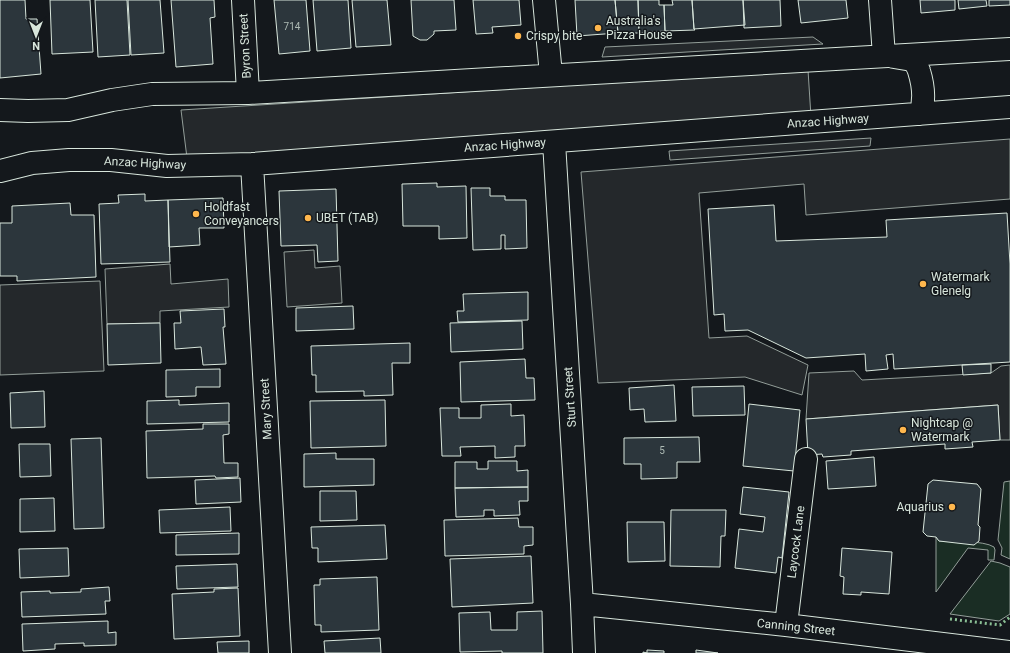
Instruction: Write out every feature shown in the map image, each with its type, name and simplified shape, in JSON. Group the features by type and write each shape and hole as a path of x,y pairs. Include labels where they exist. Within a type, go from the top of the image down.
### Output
{"street":[{"name":"Byron Street","path":"243,0 248,93"},
{"path":"544,0 551,75"},
{"path":"880,0 890,56"},
{"path":"0,110 68,110 112,100 152,94 248,93 1010,49"},
{"path":"890,56 970,52 1010,62"},
{"path":"890,56 912,60 919,69 922,92 922,107 920,114"},
{"name":"Anzac Highway","path":"0,171 32,163 69,160 112,160 167,166 252,164 1010,107"},
{"name":"Sturt Street","path":"554,142 584,653"},
{"name":"Mary Street","path":"252,164 280,653"},
{"name":"Laycock Lane","path":"786,625 806,459"},
{"name":"Canning Street","path":"582,604 786,625 1010,652"}],"green space":[{"path":"1010,481 1010,559 1001,555 1002,548 998,540 1004,482"},
{"path":"936,537 939,541 975,542 989,545 994,547 995,550 994,560 988,560 988,550 968,548 936,592"},
{"path":"991,561 1010,567 1010,614 999,621 950,614"}],"shaded area":[{"path":"813,37 823,44 602,57 605,47"},
{"path":"808,70 811,117 187,158 181,110"},
{"path":"871,138 870,146 670,160 669,151"},
{"path":"1010,139 1010,199 806,215 804,184 699,193 709,338 747,336 808,365 802,395 745,377 598,383 581,172"},
{"path":"314,250 315,268 340,266 342,303 287,307 284,252"},
{"path":"170,264 171,284 228,279 229,307 160,311 160,323 107,324 105,269"},
{"path":"100,281 104,371 0,375 0,285"},
{"path":"1010,365 1010,440 1000,440 998,405 806,419 809,373 854,371 862,380 991,373 1001,366"}],"building":[{"path":"0,0 25,0 26,19 37,19 41,74 0,78"},
{"path":"50,0 90,0 93,52 52,54"},
{"path":"95,0 127,0 130,55 98,57"},
{"path":"128,0 160,0 164,53 131,55"},
{"path":"171,0 214,0 215,17 210,18 213,64 176,67"},
{"path":"274,0 306,0 310,51 279,54"},
{"path":"313,0 348,0 351,48 317,51"},
{"path":"352,0 387,0 391,45 356,47"},
{"path":"411,0 454,0 456,30 434,31 434,34 427,40 420,40 413,36"},
{"path":"473,0 519,0 521,25 492,27 493,33 476,34"},
{"path":"575,0 615,0 618,33 577,36"},
{"path":"615,0 638,0 639,33 618,33"},
{"path":"638,0 659,0 659,5 664,5 665,31 639,33"},
{"path":"672,0 692,0 695,30 665,31 664,5 673,5"},
{"path":"692,0 743,0 745,25 694,29"},
{"path":"743,0 780,0 781,26 744,28"},
{"path":"798,0 846,0 848,18 801,23"},
{"path":"920,0 955,0 955,10 921,13"},
{"path":"958,0 986,0 987,6 959,9"},
{"path":"989,0 1010,0 1010,5 989,6"},
{"path":"437,183 437,187 466,186 467,238 439,239 439,226 403,226 402,184"},
{"path":"471,188 490,188 490,196 505,196 505,200 526,200 527,248 505,249 505,235 501,235 501,249 473,250"},
{"name":"UBET (TAB)","path":"336,189 338,261 318,262 317,245 281,246 279,191"},
{"path":"145,194 145,201 168,200 170,262 101,264 99,204 119,203 118,195"},
{"name":"Holdfast Conveyancers","path":"223,198 224,228 199,228 200,245 169,247 168,200"},
{"path":"70,203 71,215 94,215 96,277 17,281 17,276 0,276 0,223 12,223 12,206"},
{"path":"774,205 776,241 887,237 886,220 1007,213 1010,264 1010,362 894,369 893,354 886,355 888,369 866,371 865,354 806,358 748,330 725,331 724,314 714,315 708,209"},
{"path":"528,292 528,320 458,322 457,311 464,311 463,294"},
{"path":"353,306 354,329 296,331 296,308"},
{"path":"224,309 225,327 223,327 226,364 203,365 201,347 175,349 174,323 181,323 180,311"},
{"path":"522,321 523,349 451,352 450,323"},
{"path":"160,323 161,363 108,365 107,324"},
{"path":"410,343 410,363 392,363 393,395 364,396 364,391 316,392 316,375 312,375 311,346"},
{"path":"525,359 526,378 534,378 535,400 461,402 460,362"},
{"path":"991,364 991,373 963,375 962,365"},
{"path":"220,369 220,387 196,387 196,396 166,397 166,370"},
{"path":"674,385 676,421 645,422 644,409 630,410 629,388"},
{"path":"744,386 745,415 693,416 692,387"},
{"path":"44,391 45,427 11,428 10,393"},
{"path":"179,400 179,405 229,403 229,422 147,424 147,401"},
{"path":"385,400 386,446 311,448 310,401"},
{"path":"511,404 511,416 524,415 525,446 515,446 515,457 495,458 495,446 460,447 461,456 442,456 440,408 459,408 459,418 481,418 481,405"},
{"path":"749,404 800,410 794,471 743,466"},
{"name":"Nightcap @ Watermark","path":"998,405 1000,440 972,442 973,447 945,449 945,444 851,451 851,455 823,457 822,454 808,455 806,419"},
{"path":"203,424 229,424 229,434 223,435 224,463 238,463 238,477 216,478 215,476 147,478 146,431 203,429"},
{"path":"699,437 700,462 677,462 677,478 641,479 641,464 624,464 624,438"},
{"path":"101,438 104,528 74,529 71,439"},
{"path":"19,444 50,444 51,476 20,477"},
{"path":"336,453 336,459 374,459 374,485 304,487 304,454"},
{"path":"874,457 876,486 828,489 826,461"},
{"path":"488,461 517,461 517,471 528,470 528,487 455,488 455,462 477,462 477,469 488,469"},
{"path":"240,478 241,502 196,504 195,480"},
{"name":"Aquarius","path":"933,480 977,484 981,489 978,525 980,527 979,541 974,545 939,541 936,537 927,536 923,532 928,484"},
{"path":"528,487 528,501 519,501 520,515 494,516 494,510 484,510 484,516 456,517 455,488"},
{"path":"743,487 789,492 782,558 778,557 776,573 735,568 739,529 763,532 765,517 740,514"},
{"path":"320,491 356,491 357,520 320,521"},
{"path":"54,498 55,531 20,532 20,499"},
{"path":"230,507 231,531 160,533 159,510"},
{"path":"671,510 726,510 725,536 721,536 720,567 670,566"},
{"path":"518,518 519,527 533,527 533,545 524,546 524,554 445,556 444,520"},
{"path":"627,522 664,522 665,561 628,562"},
{"path":"385,525 387,559 318,562 318,548 312,548 311,527"},
{"path":"239,533 239,554 176,555 176,535"},
{"path":"68,548 69,576 20,578 19,549"},
{"path":"842,548 892,552 889,594 861,592 861,595 843,594 844,577 840,576"},
{"path":"531,556 533,603 452,607 450,559"},
{"path":"237,564 238,587 177,589 176,566"},
{"path":"377,577 379,630 321,632 321,625 315,625 314,585 320,585 320,579"},
{"path":"109,587 110,601 105,601 106,614 22,617 21,592 81,592 81,589"},
{"path":"238,588 240,636 174,639 172,594 214,592 214,589"},
{"path":"542,611 543,653 502,653 502,651 460,652 459,613 490,612 491,630 517,630 517,612"},
{"path":"108,621 108,633 116,632 116,645 84,646 84,643 55,644 55,649 23,651 22,624"},
{"path":"380,638 381,653 325,653 324,641"},
{"path":"249,641 249,653 218,653 217,642"},
{"path":"647,650 664,651 664,653 647,653"},
{"path":"696,650 718,653 696,653"}],"hedge":[{"path":"950,619 1000,625 1010,617"}],"place":[{"name":"Australia's Pizza House","path":"598,28"},
{"name":"Crispy bite","path":"518,36"},
{"name":"Holdfast Conveyancers","path":"196,214"},
{"name":"UBET (TAB)","path":"308,218"},
{"name":"Watermark Glenelg","path":"923,284"},
{"name":"Nightcap @ Watermark","path":"903,430"},
{"name":"Aquarius","path":"952,507"}]}
